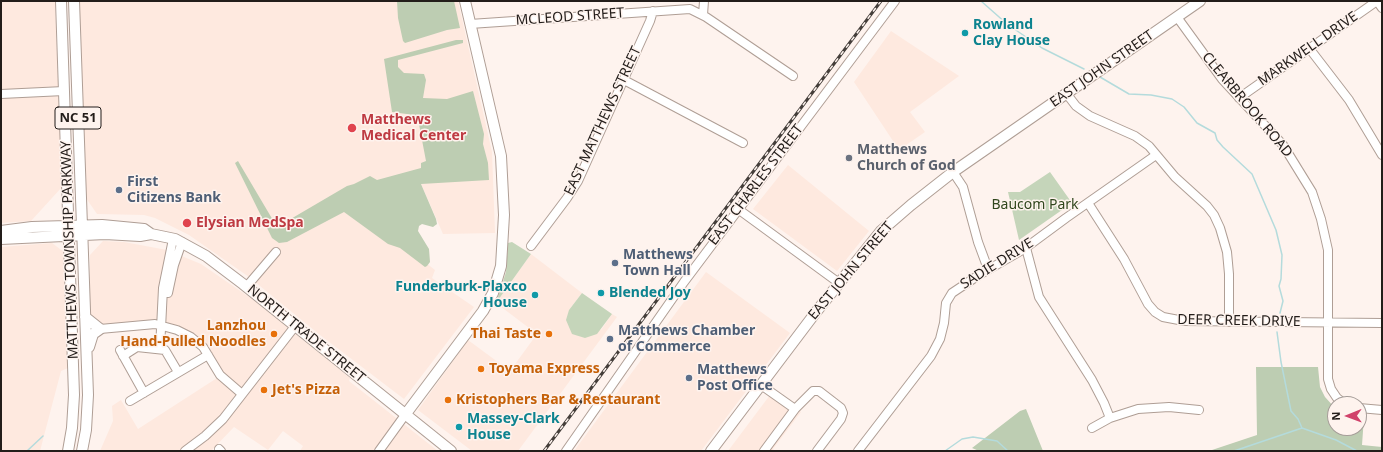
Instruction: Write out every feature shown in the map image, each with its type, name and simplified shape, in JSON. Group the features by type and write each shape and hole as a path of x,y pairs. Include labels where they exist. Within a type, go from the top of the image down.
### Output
{"main road":[{"name":"MATTHEWS TOWNSHIP PARKWAY","path":"60,1 74,395 72,428 68,451"},
{"name":"MATTHEWS TOWNSHIP PARKWAY","path":"74,1 88,395 86,430 82,451"},
{"path":"405,415 483,311 498,280 501,266 503,236 503,180 501,156 465,1"},
{"name":"EAST JOHN STREET","path":"712,451 812,317 882,231 911,205 954,172 1200,1"},
{"path":"1,231 32,227 69,231"},
{"name":"NORTH TRADE STREET","path":"69,231 82,230 140,236 151,234 177,240 206,256 247,286 451,451"},
{"path":"1,239 69,231"},
{"path":"85,317 100,329 93,334 90,340 87,369"}],"street":[{"path":"702,15 704,1"},
{"name":"EAST CHARLES STREET","path":"566,451 643,339 738,209 895,1"},
{"path":"1377,1 1382,8"},
{"name":"MARKWELL DRIVE","path":"1239,98 1377,1"},
{"name":"MCLEOD STREET","path":"470,24 690,9 702,15 793,76"},
{"name":"EAST MATTHEWS STREET","path":"531,246 578,181 624,80 653,11"},
{"name":"CLEARBROOK ROAD","path":"1177,17 1218,74 1283,145 1312,192 1321,219 1328,250 1328,379 1331,389 1336,396"},
{"path":"1309,48 1349,100 1382,155"},
{"path":"624,80 743,143"},
{"path":"1,94 64,91"},
{"path":"1066,93 1084,113 1135,136 1149,146 1175,177 1207,206 1216,219 1224,241 1229,265 1229,322"},
{"name":"SADIE DRIVE","path":"858,451 931,356 943,330 946,303 956,289 1026,248 1156,155"},
{"path":"954,172 963,187 978,242 988,269"},
{"name":"DEER CREEK DRIVE","path":"1088,203 1124,259 1148,304 1155,312 1163,317 1175,320 1229,322 1382,323"},
{"path":"738,209 839,283"},
{"path":"160,349 162,325 160,318 163,288 177,240"},
{"path":"1026,248 1039,297 1092,380 1110,418"},
{"path":"247,286 276,252"},
{"path":"100,329 145,324 162,325 191,337 203,347 220,375 242,394"},
{"path":"185,451 205,436 223,419 296,326"},
{"path":"144,393 121,353 137,347 160,349 167,352 178,372"},
{"path":"130,401 208,355"},
{"path":"761,384 795,409"},
{"path":"764,451 795,409 813,390 819,391 841,408 843,413 841,419 817,451"},
{"path":"1092,428 1110,418 1130,411 1169,407 1199,410"},
{"path":"1367,409 1382,410"},
{"path":"379,451 405,415"}],"shaded area":[{"path":"1,1 55,1 62,187 31,221 1,223"},
{"path":"79,1 458,1 492,152 495,233 443,234 421,184 393,237 435,270 432,278 474,307 404,399 320,335 249,277 189,235 155,218 144,215 97,214 86,198"},
{"path":"891,31 959,76 910,112 925,132 899,150 854,82"},
{"path":"788,165 869,231 837,271 753,209"},
{"path":"103,241 124,242 167,250 201,264 252,299 350,378 349,381 438,451 300,451 303,446 283,431 268,450 234,427 211,451 100,451 113,421 112,406 121,400 138,429 217,378 209,361 200,350 191,341 180,335 154,328 105,331 104,324 97,324 90,317 90,255"},
{"path":"52,243 64,252 68,368 61,371 40,451 1,451 1,247"},
{"path":"531,254 582,293 569,310 601,330 612,314 617,317 518,451 472,451 418,410 468,340 510,371 537,334 496,303"},
{"path":"706,272 790,333 701,451 574,451"},
{"path":"773,391 801,412 773,449 775,451 728,451"}],"green space":[{"path":"397,1 454,1 460,28 447,30 405,43 403,41 398,18"},
{"path":"456,40 463,40 463,43 398,60 398,67 404,73 424,74 426,80 423,98 447,99 473,91 484,134 483,144 488,163 489,180 421,184 437,224 433,227 422,224 419,226 418,231 429,249 430,262 427,266 425,267 400,248 388,244 344,212 287,242 279,243 272,238 235,163 238,161 277,227 347,186 370,176 377,180 421,168 421,163 426,161 418,119 414,115 392,112 384,59"},
{"name":"Baucom Park","path":"1050,172 1072,203 1019,240 1008,192 1020,192"},
{"path":"512,242 531,254 496,303 506,272 508,243"},
{"path":"582,293 612,314 597,334 585,338 572,334 566,320 569,310"},
{"path":"1256,367 1318,367 1320,387 1327,399 1327,436 1363,436 1362,445 1382,447 1382,451 1209,451 1257,435"},
{"path":"1026,409 1043,451 979,451 972,448 1020,411"}],"waterway":[{"path":"981,1 1007,24 1042,48 1084,69"},
{"path":"1100,77 1129,94 1151,95 1172,99 1184,107 1197,123 1215,133 1217,140 1223,147 1252,174 1276,230 1282,255 1281,279 1279,286 1283,301 1280,313"},
{"path":"1277,332 1281,362 1291,411 1298,419 1302,428 1336,440 1357,451"},
{"path":"1234,451 1302,428"},
{"path":"27,451 43,436"},
{"path":"945,451 962,439 973,437 997,441 1008,451"}],"railway":[{"path":"544,451 881,1"}],"place":[{"name":"Rowland Clay House","path":"965,33"},
{"name":"Matthews Medical Center","path":"352,128"},
{"name":"Matthews Church of God","path":"849,158"},
{"name":"First Citizens Bank","path":"119,190"},
{"name":"Elysian MedSpa","path":"187,223"},
{"name":"Matthews Town Hall","path":"615,263"},
{"name":"Blended Joy","path":"601,293"},
{"name":"Funderburk-Plaxco House","path":"535,295"},
{"name":"Lanzhou Hand-Pulled Noodles","path":"274,334"},
{"name":"Thai Taste","path":"549,334"},
{"name":"Matthews Chamber of Commerce","path":"610,339"},
{"name":"Toyama Express","path":"481,369"},
{"name":"Matthews Post Office","path":"689,378"},
{"name":"Jet's Pizza","path":"264,390"},
{"name":"Kristophers Bar & Restaurant","path":"448,400"},
{"name":"Massey-Clark House","path":"459,427"}]}
